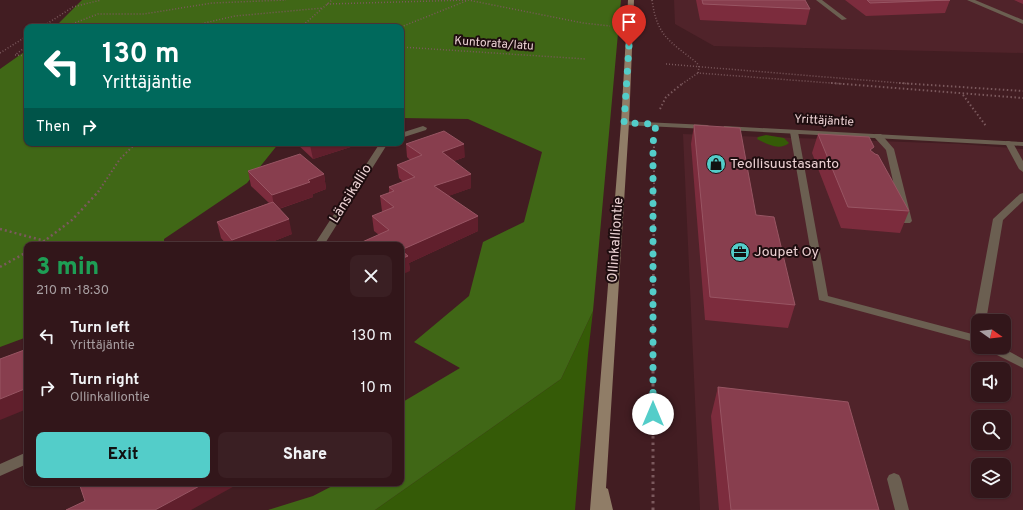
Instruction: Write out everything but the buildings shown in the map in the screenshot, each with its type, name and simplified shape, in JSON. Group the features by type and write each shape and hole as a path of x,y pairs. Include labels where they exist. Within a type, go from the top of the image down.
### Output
{"street":[{"name":"Ollinkalliontie","path":"597,510 631,0"},
{"path":"819,0 844,19"},
{"path":"970,0 1023,22"},
{"name":"Yrittäjäntie","path":"624,123 1023,144"},
{"path":"404,135 423,128"},
{"path":"794,132 823,298 971,336"},
{"path":"878,136 890,149 892,171 907,221"},
{"path":"1009,143 1023,169"},
{"name":"Länsikallio","path":"321,242 382,146"},
{"path":"981,314 998,219 1023,196"},
{"path":"1004,354 1023,364"},
{"path":"0,470 24,459"},
{"path":"894,479 902,510"},
{"name":"Ollinkalliontie","path":"600,480 606,510"}],"path":[{"path":"47,24 73,7 100,0"},
{"path":"72,24 98,14 144,14 212,3 286,0"},
{"path":"304,24 332,0"},
{"path":"413,0 417,2"},
{"path":"327,4 468,0 583,23 610,26"},
{"path":"404,26 468,0"},
{"path":"652,0 654,20 662,34 692,59 699,67"},
{"path":"200,24 236,16 323,8"},
{"path":"0,53 24,38"},
{"name":"Kuntorata/latu","path":"404,47 586,59"},
{"path":"24,48 15,55 24,56"},
{"path":"666,64 908,84 1023,91"},
{"path":"698,73 699,67"},
{"path":"653,510 653,143 661,105 666,97 684,81 698,73 1023,98"},
{"path":"962,94 998,143"},
{"path":"0,229 45,241 59,232 81,213 102,188 115,163 125,151 132,146"},
{"path":"0,267 24,254"}],"shaded area":[{"path":"674,0 1023,0 1023,53 714,46 675,24"},
{"path":"683,134 960,144 1023,149 1023,510 700,510"}],"green space":[{"path":"82,0 621,0 593,311 561,379 375,510 268,510 313,496 332,486 404,486 404,401 460,368 414,342 469,296 483,242 524,222 542,152 468,119 404,118 404,24 58,24"},
{"path":"24,52 24,146 277,146 247,183 164,239 164,242 24,242 24,338 0,347 0,69"},
{"path":"766,135 784,138 789,143 777,147 757,139 758,137"},
{"path":"593,311 575,510 375,510 561,379"}],"place":[{"name":"Teollisuustasanto","path":"716,164"},
{"name":"Joupet Oy","path":"740,252"}],"route":[{"path":"629,46 624,123 656,124 653,143 653,414"}]}
